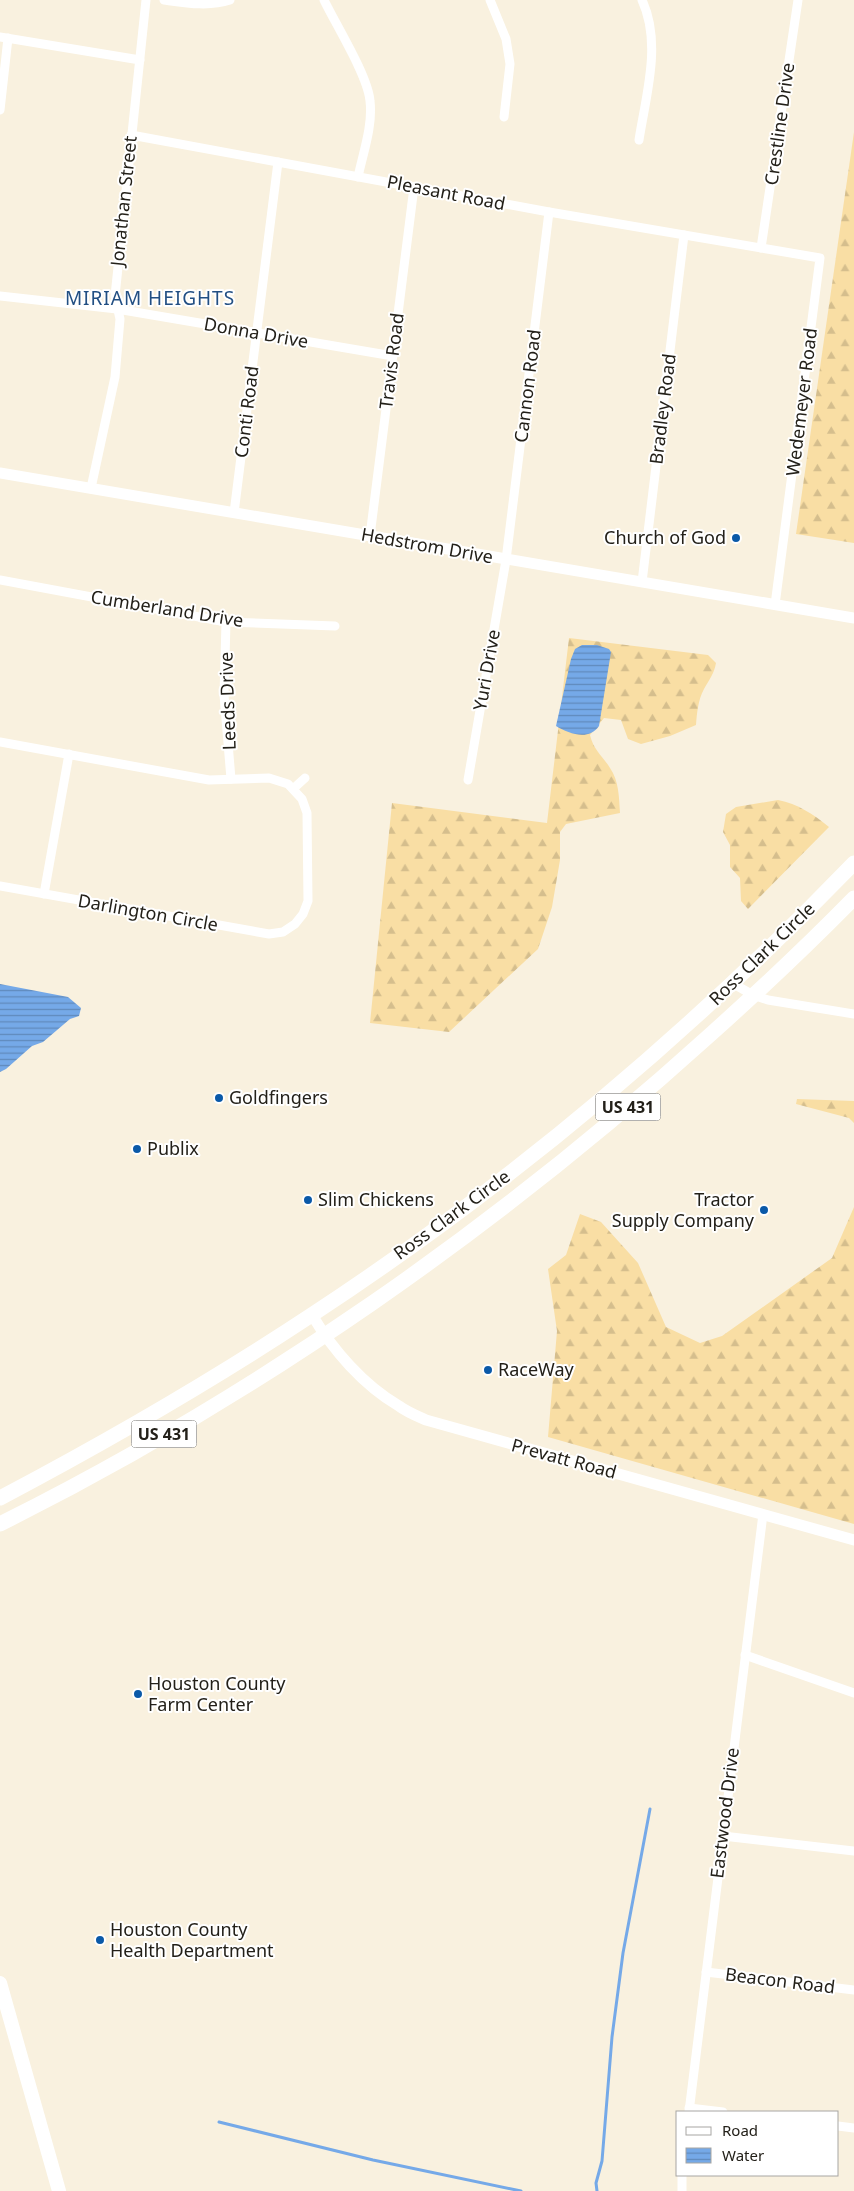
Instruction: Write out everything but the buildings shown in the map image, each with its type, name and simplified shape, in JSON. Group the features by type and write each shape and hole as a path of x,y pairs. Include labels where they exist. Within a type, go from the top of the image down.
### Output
{"highway":[{"name":"Ross Clark Circle","path":"0,1498 109,1440 206,1382 312,1315 421,1238 550,1141 641,1065 732,984 854,863"},
{"name":"Ross Clark Circle","path":"0,1524 81,1482 206,1409 324,1335 422,1268 566,1158 657,1082 753,995 854,898"},
{"path":"550,1141 566,1158"},
{"path":"206,1382 200,1396 206,1409"}],"main road":[{"path":"0,1983 2,1998 60,2191"}],"street":[{"name":"Jonathan Street","path":"91,488 115,377 120,318 115,296 146,0"},
{"path":"164,0 196,4 221,3 230,0"},
{"path":"324,0 365,81 370,100 369,122 358,177"},
{"path":"490,0 506,39 510,64 504,117"},
{"path":"639,140 651,57 651,34 647,11 642,0"},
{"name":"Crestline Drive","path":"761,248 798,0"},
{"path":"0,110 4,37 140,60"},
{"name":"Pleasant Road","path":"131,135 549,212 761,248"},
{"name":"Conti Road","path":"234,513 278,162"},
{"name":"Travis Road","path":"370,536 414,187"},
{"name":"Cannon Road","path":"506,560 549,212"},
{"name":"Bradley Road","path":"642,582 684,236"},
{"name":"Wedemeyer Road","path":"761,248 820,258 775,605"},
{"name":"Donna Drive","path":"0,296 117,309 393,356"},
{"name":"Hedstrom Drive","path":"0,473 854,618"},
{"name":"Yuri Drive","path":"468,780 506,560"},
{"name":"Cumberland Drive","path":"0,580 226,622 335,626"},
{"name":"Leeds Drive","path":"226,622 224,695 232,779"},
{"path":"0,742 209,780 276,779 294,788 302,799 306,812 309,894 306,908 295,924 302,932"},
{"path":"44,894 69,754"},
{"path":"294,788 305,778"},
{"name":"Darlington Circle","path":"0,886 262,934 283,932 295,924"},
{"path":"732,984 753,995 854,1014"},
{"name":"Prevatt Road","path":"312,1315 324,1335 370,1385 398,1406 426,1420 854,1540"},
{"name":"Eastwood Drive","path":"689,2110 763,1514"},
{"path":"745,1655 854,1693"},
{"path":"722,1836 854,1851"},
{"name":"Beacon Road","path":"706,1972 854,1990"},
{"path":"689,2110 706,2111"},
{"path":"839,2126 854,2128"},
{"path":"682,2176 682,2191"}],"green space":[{"path":"854,132 854,543 796,534"},
{"path":"569,638 708,655 716,663 713,674 700,698 696,725 670,736 641,744 628,739 621,720 604,718 590,735 596,749 615,778 620,813 566,824 560,832 560,860 552,907 538,949 449,1032 370,1023 392,803 547,823"},
{"path":"778,800 805,810 829,827 748,909 741,901 740,878 730,867 730,845 723,832 726,814 736,807"},
{"path":"797,1099 854,1101 854,1123 849,1118 796,1104"},
{"path":"854,1207 854,1524 548,1437 557,1331 548,1269 566,1255 580,1214 601,1222 638,1263 666,1327 700,1343 722,1336 832,1258"}],"water":[{"path":"582,645 597,645 609,649 611,652 599,726 595,731 579,735 556,726 571,659 575,649"},
{"path":"0,984 68,997 81,1008 79,1016 70,1019 43,1042 32,1046 0,1072"}],"waterway":[{"path":"597,2191 596,2183 602,2161 612,2037 623,1953 650,1809"},
{"path":"219,2122 373,2160 521,2191"}],"place":[{"name":"Church of God","path":"736,538"},
{"name":"Goldfingers","path":"219,1098"},
{"name":"Publix","path":"137,1149"},
{"name":"Slim Chickens","path":"308,1200"},
{"name":"Tractor Supply Company","path":"764,1210"},
{"name":"RaceWay","path":"488,1370"},
{"name":"Houston County Farm Center","path":"138,1694"},
{"name":"Houston County Health Department","path":"100,1940"}],"district":[{"name":"MIRIAM HEIGHTS","path":"150,298"}]}
